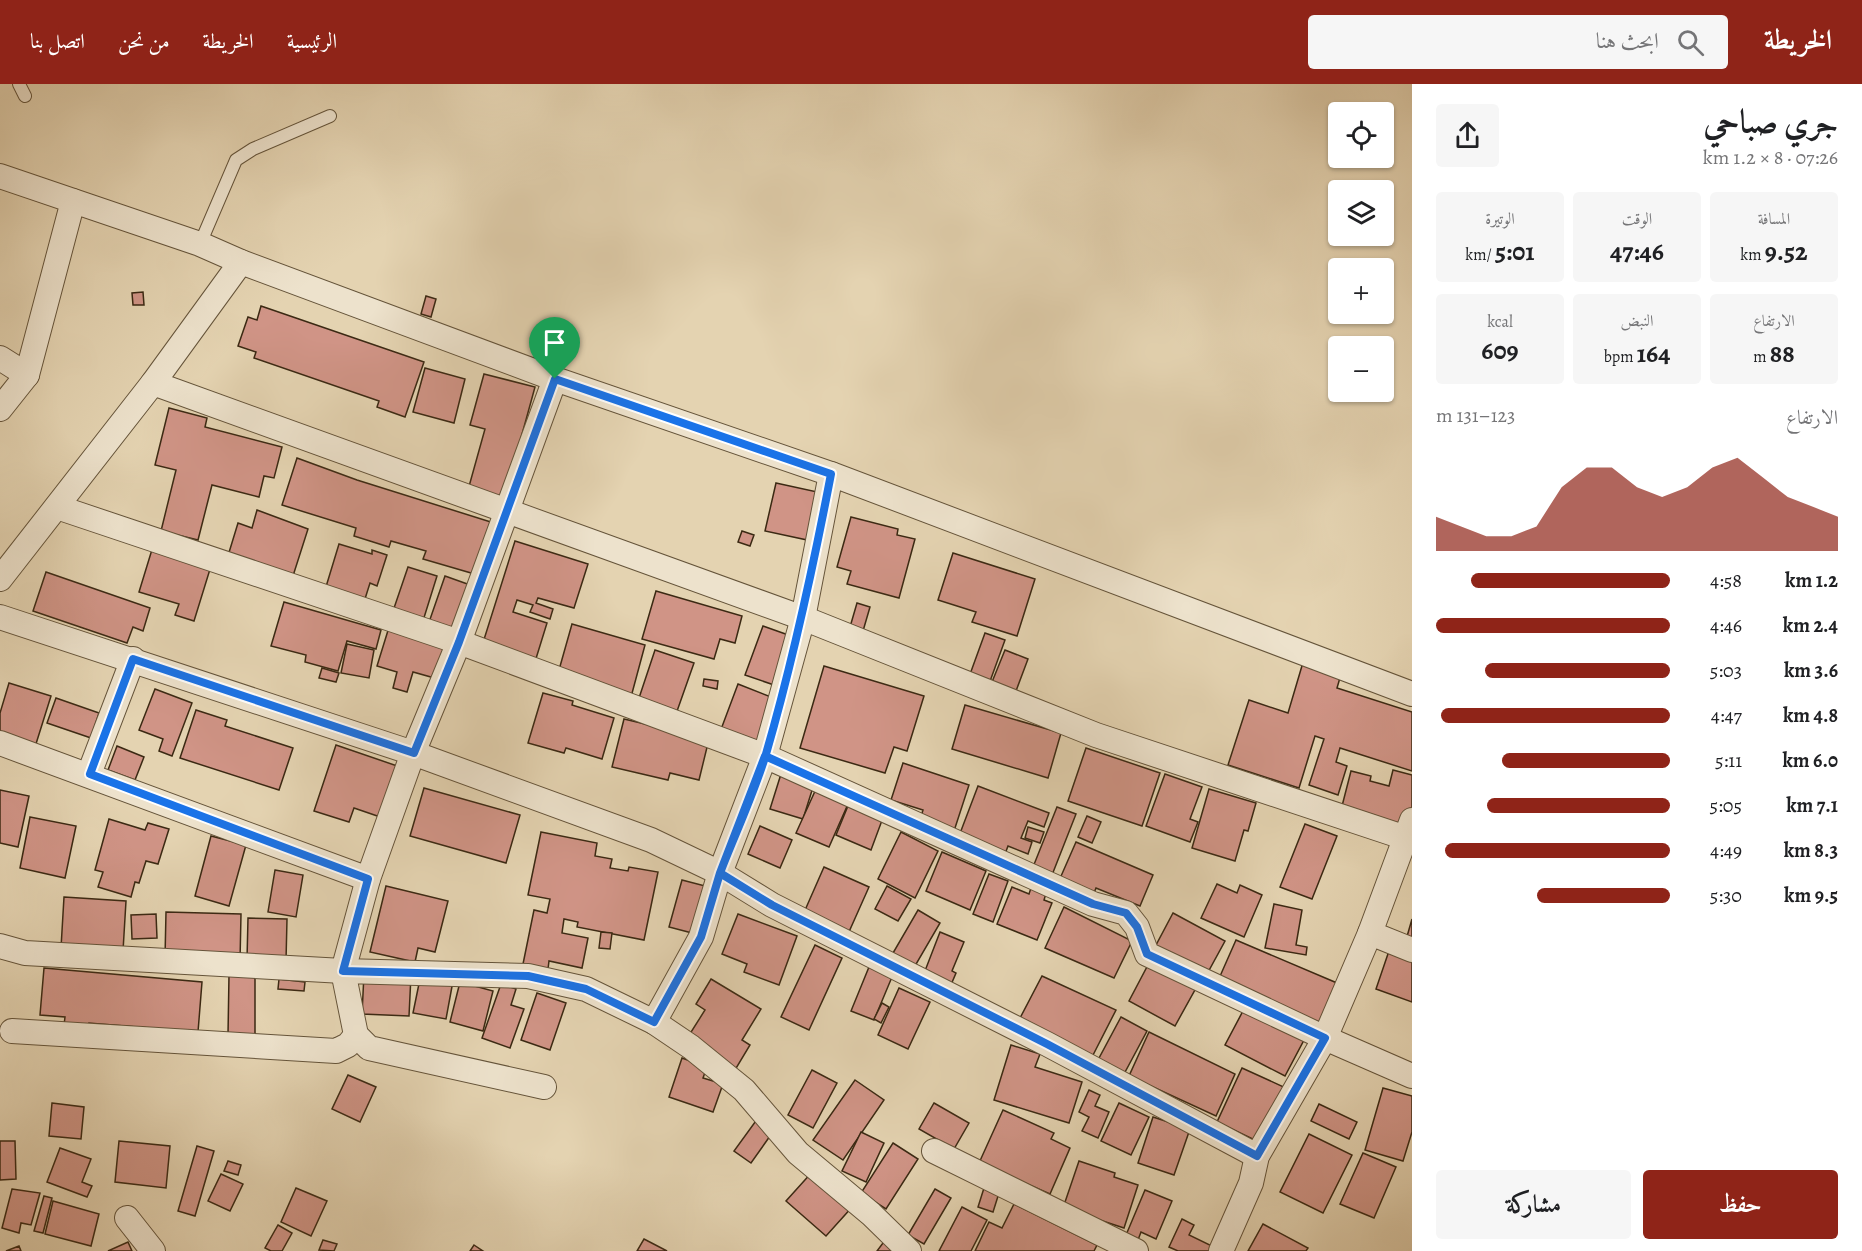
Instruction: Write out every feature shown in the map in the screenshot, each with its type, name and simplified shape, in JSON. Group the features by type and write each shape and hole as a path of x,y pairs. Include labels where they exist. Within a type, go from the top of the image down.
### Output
{"street":[{"path":"0,176 200,244 241,262 555,379 831,474 1412,694"},
{"path":"0,409 27,375 73,201"},
{"path":"0,579 153,383 241,262"},
{"path":"0,358 27,375"},
{"path":"544,1087 369,1048 356,1035 343,971 368,879 414,753 459,642 555,379"},
{"path":"153,383 803,618 1096,735 1410,832 1325,1038 1257,1156 1251,1183 1221,1251"},
{"path":"654,1022 701,937 720,873 765,756 803,618 831,474"},
{"path":"57,507 459,642 765,756 1093,904 1126,913 1137,927 1147,954 1325,1038 1412,1076"},
{"path":"0,617 414,753 651,840 720,873 772,905 1047,1044 1257,1156"},
{"path":"90,774 133,659"},
{"path":"0,743 90,774 368,879"},
{"path":"1370,933 1412,950"},
{"path":"1,947 25,953 343,971 528,976 586,989 654,1022 691,1047 744,1090 798,1153 871,1214 909,1251"},
{"path":"12,1030 336,1051 348,1046 356,1035"},
{"path":"934,1151 1136,1251"},
{"path":"127,1218 153,1251"}],"lane":[{"path":"19,84 25,96"},
{"path":"200,244 236,160 252,149 330,116"}],"building":[{"path":"143,292 144,305 133,305 132,293"},
{"path":"426,296 436,299 431,317 421,314"},
{"path":"261,306 424,362 405,417 377,407 379,401 254,358 256,352 238,346 248,317 257,320"},
{"path":"425,368 465,379 454,423 413,412"},
{"path":"484,374 535,387 504,500 468,490 485,429 470,425"},
{"path":"169,408 207,418 205,427 282,447 274,478 264,476 259,497 212,485 198,540 161,531 176,470 155,465"},
{"path":"297,458 357,480 494,523 478,575 423,559 426,551 391,541 389,547 354,536 356,528 282,505"},
{"path":"776,483 822,493 812,541 765,531"},
{"path":"257,510 308,529 292,579 227,559 238,523 252,528"},
{"path":"851,517 898,529 897,535 915,539 899,598 847,584 851,571 837,567"},
{"path":"742,531 754,535 750,546 738,542"},
{"path":"515,541 588,564 574,608 538,598 536,603 553,609 550,619 530,612 533,605 517,600 513,612 547,623 534,665 481,649"},
{"path":"154,543 211,566 194,621 175,615 179,604 139,592"},
{"path":"339,544 372,554 372,550 387,555 377,586 370,583 364,602 325,590"},
{"path":"953,553 1035,579 1017,636 972,622 976,612 938,600"},
{"path":"408,567 437,576 422,624 392,614"},
{"path":"46,572 150,608 143,631 133,627 127,643 33,611"},
{"path":"445,576 473,586 455,638 427,628"},
{"path":"656,591 742,616 735,643 720,639 714,659 642,639"},
{"path":"284,602 381,630 376,649 347,641 338,671 305,662 306,655 271,646"},
{"path":"857,603 870,607 863,631 850,627"},
{"path":"390,624 449,641 438,679 413,672 407,692 393,688 397,672 377,666"},
{"path":"572,624 645,645 631,697 557,677"},
{"path":"763,626 794,637 777,686 745,675"},
{"path":"985,633 1005,640 989,684 969,677"},
{"path":"347,644 374,650 369,678 341,673"},
{"path":"655,650 694,663 676,714 638,701"},
{"path":"1005,650 1028,659 1016,691 992,682"},
{"path":"1304,659 1342,671 1337,688 1412,712 1412,771 1340,748 1336,762 1347,766 1338,795 1309,785 1324,739 1315,736 1299,788 1228,765 1249,700 1288,713"},
{"path":"824,666 924,696 907,751 894,747 885,773 800,748"},
{"path":"322,668 339,673 336,682 319,678"},
{"path":"704,679 718,681 717,689 703,686"},
{"path":"9,683 51,696 35,747 0,737 0,713"},
{"path":"738,684 776,699 757,746 720,732"},
{"path":"155,689 192,703 172,756 159,751 163,739 139,730"},
{"path":"543,693 573,701 572,705 614,718 602,759 566,748 564,753 528,743"},
{"path":"56,698 99,713 91,738 47,723"},
{"path":"965,705 1061,733 1048,778 952,749"},
{"path":"196,710 227,720 225,726 293,748 279,790 180,758"},
{"path":"624,719 709,739 699,780 670,773 668,780 612,767"},
{"path":"336,745 406,769 389,820 354,808 349,822 314,811"},
{"path":"117,746 144,757 135,780 108,770"},
{"path":"1086,748 1160,773 1142,826 1068,801"},
{"path":"903,763 969,785 954,831 920,820 923,810 891,800"},
{"path":"1393,770 1412,775 1412,814 1408,828 1341,810 1351,771 1371,776 1370,781 1389,786"},
{"path":"781,774 814,784 803,819 770,809"},
{"path":"1165,774 1202,787 1190,819 1198,822 1190,842 1146,826"},
{"path":"978,786 1049,813 1044,827 1028,821 1021,838 1032,842 1028,854 1008,846 1005,854 959,836"},
{"path":"424,788 520,815 506,863 410,836"},
{"path":"816,789 848,804 829,847 796,833"},
{"path":"1209,789 1256,803 1248,831 1244,830 1235,861 1192,848"},
{"path":"0,790 29,796 18,847 0,843"},
{"path":"850,801 884,815 871,850 836,835"},
{"path":"1057,807 1076,814 1052,875 1033,867"},
{"path":"1087,816 1101,822 1092,843 1078,837"},
{"path":"30,817 76,826 65,878 20,868"},
{"path":"109,819 145,830 148,823 169,829 158,864 146,861 139,883 135,882 131,897 98,887 103,872 95,870"},
{"path":"1305,824 1337,836 1312,899 1280,887"},
{"path":"760,826 792,840 780,868 748,854"},
{"path":"1028,827 1044,832 1040,843 1025,838"},
{"path":"541,832 597,843 595,856 612,859 610,868 628,871 629,867 658,872 644,940 577,927 578,922 564,919 562,933 588,938 582,968 549,961 548,969 523,964 534,910 547,913 550,899 528,895"},
{"path":"901,832 938,851 915,898 878,879"},
{"path":"211,836 246,845 229,906 195,896"},
{"path":"1076,842 1153,875 1140,906 1096,888 1092,898 1058,883"},
{"path":"942,852 986,871 970,910 926,891"},
{"path":"824,867 869,887 848,934 802,917"},
{"path":"275,870 303,875 296,917 268,912"},
{"path":"989,874 1008,881 993,922 973,914"},
{"path":"682,880 709,887 696,934 669,927"},
{"path":"1217,884 1237,893 1240,885 1262,895 1244,937 1201,918"},
{"path":"1032,885 1047,890 1044,900 1052,903 1037,940 997,924 1012,887 1029,894"},
{"path":"386,886 448,901 435,952 418,948 415,962 370,952"},
{"path":"887,886 911,899 898,921 875,909"},
{"path":"64,897 126,901 123,951 61,948"},
{"path":"1274,904 1302,910 1296,945 1307,947 1306,955 1265,948"},
{"path":"1064,907 1132,941 1114,978 1045,948"},
{"path":"918,910 940,923 915,966 893,953"},
{"path":"166,912 241,914 240,961 165,958"},
{"path":"1173,913 1225,941 1207,974 1155,947"},
{"path":"156,914 157,938 132,939 131,915"},
{"path":"738,914 797,936 779,985 744,972 747,964 722,954"},
{"path":"248,918 287,919 286,961 247,960"},
{"path":"1412,919 1412,941 1406,940"},
{"path":"601,932 612,933 610,949 599,948"},
{"path":"940,932 964,942 952,971 956,973 950,987 923,976"},
{"path":"1236,940 1337,983 1318,1027 1217,983"},
{"path":"815,945 842,958 809,1030 781,1017"},
{"path":"1391,945 1412,952 1412,1002 1376,989"},
{"path":"1149,963 1196,988 1175,1026 1129,1001"},
{"path":"869,967 892,977 874,1020 851,1011"},
{"path":"44,968 202,982 198,1032 89,1023 89,1028 64,1025 65,1017 40,1015"},
{"path":"364,974 411,975 409,1016 362,1014"},
{"path":"421,974 453,981 446,1019 413,1013"},
{"path":"229,975 255,976 255,1035 228,1035"},
{"path":"1042,976 1116,1010 1091,1059 1019,1020"},
{"path":"279,979 305,982 304,991 278,989"},
{"path":"711,979 761,1009 742,1040 750,1045 735,1070 686,1040 705,1010 696,1004"},
{"path":"460,982 493,991 483,1031 450,1022"},
{"path":"501,984 516,989 511,1005 524,1009 510,1048 482,1038"},
{"path":"899,988 930,1002 908,1049 878,1035"},
{"path":"537,993 566,1003 550,1050 521,1040"},
{"path":"882,1003 889,1007 881,1023 874,1019"},
{"path":"1244,1009 1304,1040 1285,1076 1225,1045"},
{"path":"1121,1017 1147,1031 1124,1074 1098,1060"},
{"path":"1149,1032 1235,1074 1216,1116 1129,1076"},
{"path":"1011,1045 1040,1054 1035,1067 1082,1082 1069,1123 994,1100"},
{"path":"682,1058 707,1067 703,1078 723,1084 713,1112 669,1097"},
{"path":"1242,1068 1286,1088 1261,1143 1217,1122"},
{"path":"812,1070 837,1083 813,1128 788,1115"},
{"path":"348,1075 376,1087 360,1122 332,1109"},
{"path":"855,1080 884,1100 843,1160 813,1140"},
{"path":"1383,1088 1412,1096 1412,1132 1403,1161 1365,1150"},
{"path":"1089,1090 1100,1095 1095,1106 1109,1112 1098,1138 1082,1131 1089,1117 1079,1112"},
{"path":"52,1103 84,1107 81,1139 49,1136"},
{"path":"934,1103 969,1123 954,1149 919,1129"},
{"path":"1119,1103 1149,1117 1131,1155 1101,1141"},
{"path":"1319,1104 1357,1122 1349,1139 1311,1121"},
{"path":"1003,1110 1054,1133 1051,1139 1070,1148 1050,1194 979,1163"},
{"path":"1153,1117 1190,1129 1174,1175 1138,1163"},
{"path":"758,1118 775,1129 751,1163 734,1151"},
{"path":"861,1132 884,1143 866,1182 842,1171"},
{"path":"1309,1134 1352,1155 1323,1213 1280,1192"},
{"path":"0,1141 15,1141 16,1179 0,1180"},
{"path":"119,1141 170,1146 166,1188 115,1182"},
{"path":"893,1143 918,1159 886,1209 861,1193"},
{"path":"197,1146 214,1151 195,1216 178,1211"},
{"path":"60,1148 91,1159 82,1182 92,1186 87,1197 47,1182"},
{"path":"1363,1153 1396,1167 1374,1218 1340,1204"},
{"path":"228,1161 241,1165 238,1175 224,1171"},
{"path":"1079,1161 1115,1173 1114,1177 1138,1185 1124,1228 1063,1208"},
{"path":"813,1171 853,1206 826,1236 786,1201"},
{"path":"221,1174 243,1184 230,1211 208,1201"},
{"path":"296,1188 327,1201 311,1236 281,1222"},
{"path":"984,1188 999,1193 993,1212 978,1207"},
{"path":"12,1189 40,1193 31,1225 21,1223 19,1233 2,1228"},
{"path":"935,1189 951,1198 924,1244 908,1235"},
{"path":"1145,1190 1172,1201 1156,1239 1141,1232 1138,1240 1126,1235"},
{"path":"44,1196 52,1198 43,1233 34,1231"},
{"path":"53,1201 99,1214 91,1246 45,1234"},
{"path":"1014,1204 1097,1245 1094,1251 975,1251 989,1222 1002,1228"},
{"path":"962,1207 987,1220 971,1251 939,1251"},
{"path":"1182,1219 1194,1225 1189,1235 1214,1247 1212,1251 1178,1251 1169,1247"},
{"path":"1263,1224 1308,1248 1306,1251 1248,1251"},
{"path":"278,1225 292,1233 282,1251 271,1251 265,1248"},
{"path":"644,1239 667,1251 637,1251"},
{"path":"886,1239 901,1251 877,1251"},
{"path":"323,1240 337,1244 334,1251 319,1250"},
{"path":"128,1242 132,1251 108,1251"},
{"path":"474,1245 483,1251 470,1251"},
{"path":"19,1246 21,1251 6,1251"}],"route":[{"path":"555,379 459,642 414,753 133,659 90,774 368,879 343,971 528,976 586,989 654,1022 701,937 720,873 765,756 1093,904 1126,913 1137,927 1147,954 1325,1038 1257,1156 1047,1044 772,905 720,873 743,815 765,756 803,618 831,474 555,379"}]}
